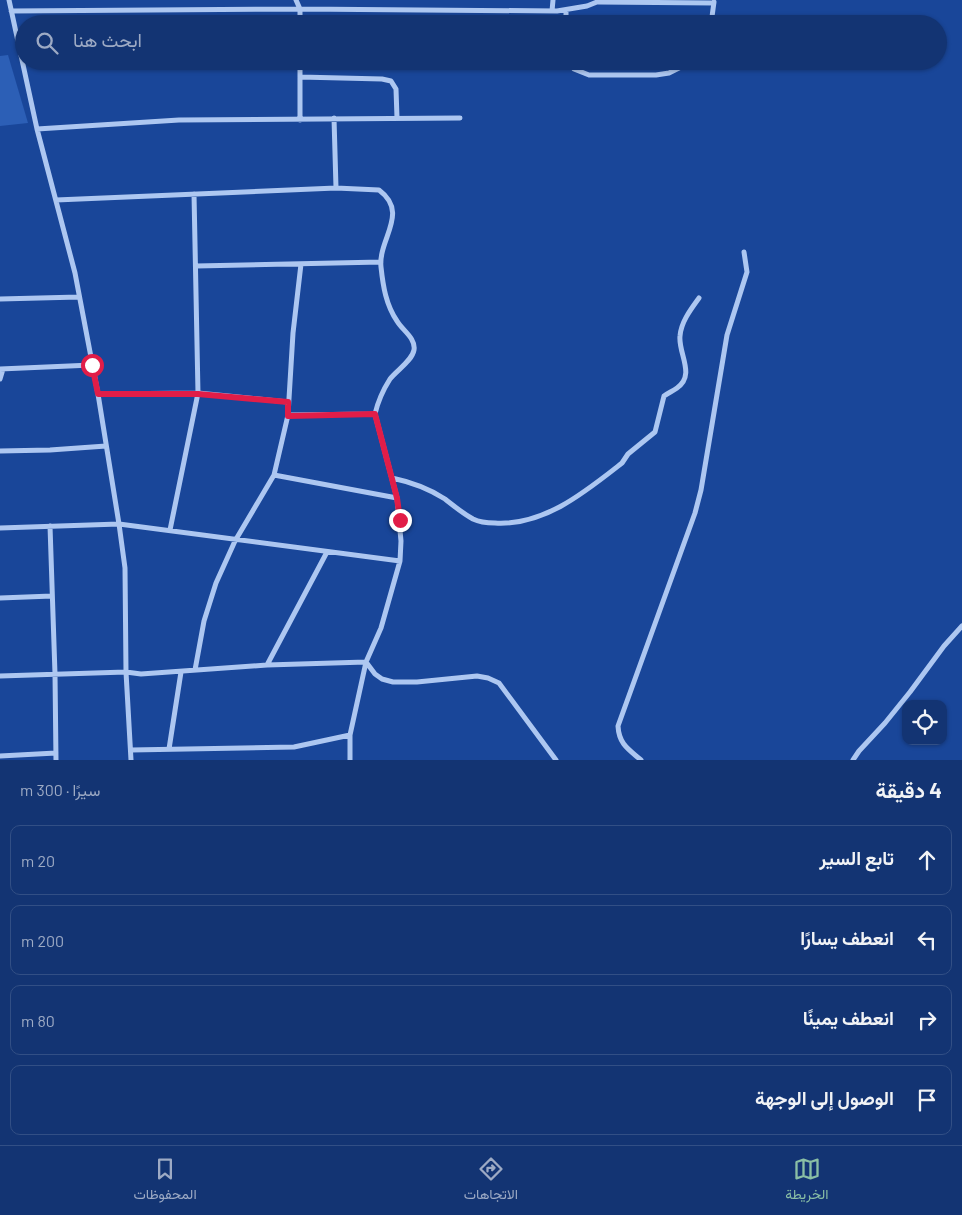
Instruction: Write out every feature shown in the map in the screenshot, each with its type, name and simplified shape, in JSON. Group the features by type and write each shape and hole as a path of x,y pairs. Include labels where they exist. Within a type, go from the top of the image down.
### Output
{"street":[{"path":"9,0 15,28"},
{"path":"296,0 300,9 300,15"},
{"path":"552,11 553,0"},
{"path":"11,11 300,9 566,11 600,1 714,2 712,15"},
{"path":"24,70 75,273 98,394 119,524 125,568 126,672 131,760"},
{"path":"300,70 300,120"},
{"path":"576,70 589,75 656,75 673,70"},
{"path":"300,77 382,79 391,82 396,89 397,118"},
{"path":"334,118 336,188"},
{"path":"38,129 179,120 460,118"},
{"path":"56,200 336,188 379,190 391,203 393,209 392,223 382,248 380,262 383,285 390,310 398,324 411,338 414,350 391,378 378,402 375,414 397,498 401,541 400,561 381,628 366,662 350,735 350,760"},
{"path":"170,530 198,394 194,194"},
{"path":"641,760 619,737 618,726 696,513 727,335 746,272 744,252"},
{"path":"196,266 380,262"},
{"path":"195,670 204,621 216,583 235,541 274,475 288,416 301,264"},
{"path":"0,299 79,297"},
{"path":"392,478 426,488 446,500 462,513 475,520 490,523 511,524 538,518 563,505 622,463 628,454 655,432 664,396 679,387 685,377 686,364 680,346 680,335 686,315 699,298"},
{"path":"0,378 2,369 92,365"},
{"path":"98,394 198,394 288,402"},
{"path":"288,416 375,414"},
{"path":"0,451 106,446"},
{"path":"274,475 397,498"},
{"path":"0,528 119,524 235,541 400,561"},
{"path":"50,526 56,760"},
{"path":"268,664 326,552"},
{"path":"0,598 52,596"},
{"path":"853,760 962,626"},
{"path":"0,676 126,672 140,674 268,664 366,662"},
{"path":"366,662 375,674 382,679 393,682 417,682 477,676 499,683 556,760"},
{"path":"170,749 181,672"},
{"path":"131,750 294,747 350,735"},
{"path":"0,756 56,753"}],"shaded area":[{"path":"8,55 28,123 0,126 0,56"}],"route":[{"path":"92,365 98,394 198,394 288,402 288,416 375,414 397,498 400,520"}]}
